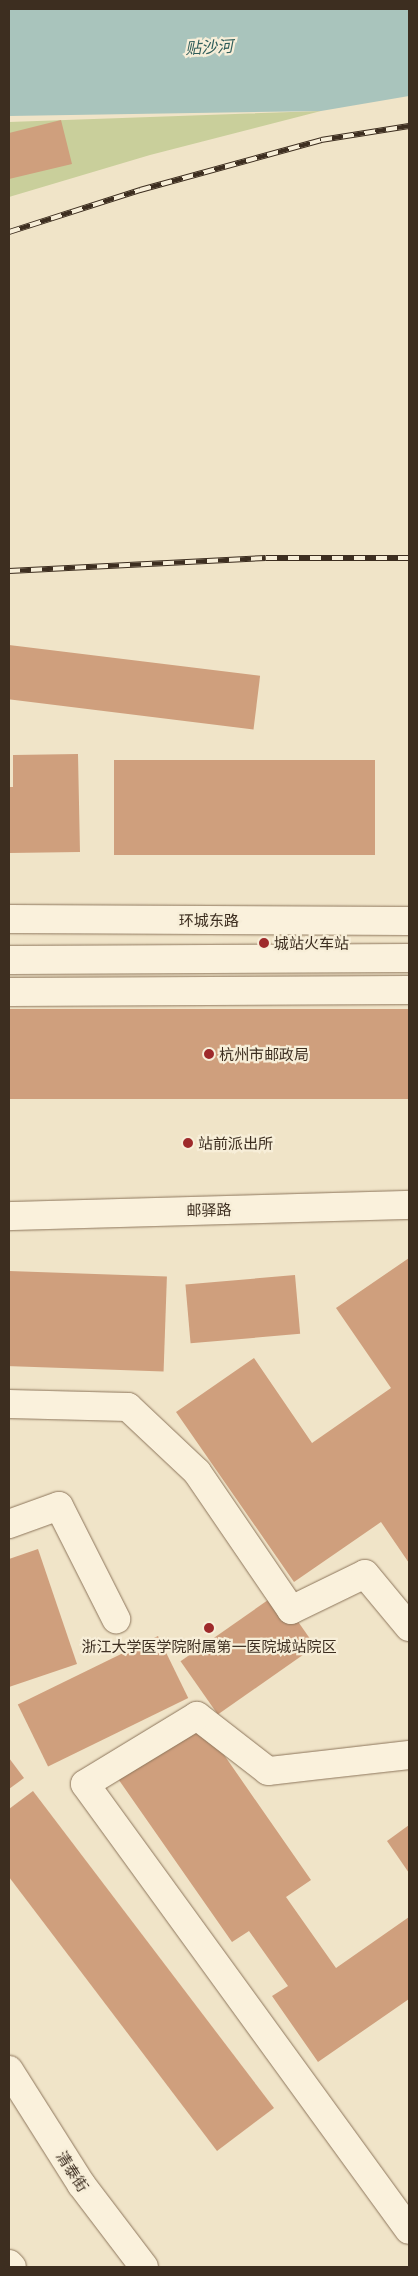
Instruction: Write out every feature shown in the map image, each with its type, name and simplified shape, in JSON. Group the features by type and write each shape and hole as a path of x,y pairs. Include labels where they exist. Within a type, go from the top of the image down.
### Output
{"street":[{"name":"环城东路","path":"9,919 409,921"},
{"path":"9,960 409,958"},
{"path":"9,992 409,990"},
{"name":"邮驿路","path":"9,1216 409,1204"},
{"path":"9,1404 128,1407 197,1472 290,1610 365,1574 409,1627"},
{"path":"9,1524 59,1506 116,1619"},
{"path":"409,1755 268,1771 196,1716 86,1784 409,2230"},
{"name":"清泰街","path":"9,2070 81,2184 144,2267"},
{"path":"9,2264 12,2267"}],"green space":[{"path":"321,111 150,155 9,197 9,122"}],"water":[{"name":"贴沙河","path":"9,9 409,9 409,96 321,111 9,116"}],"building":[{"path":"61,120 72,164 9,179 9,133"},
{"path":"9,645 260,676 254,729 9,699"},
{"path":"78,754 80,852 9,853 9,787 13,787 13,755"},
{"path":"114,760 375,760 375,855 114,855"},
{"name":"杭州市邮政局","path":"9,1009 409,1009 409,1099 9,1099"},
{"path":"409,1258 409,1563 381,1522 294,1582 176,1412 254,1358 312,1443 391,1388 336,1308"},
{"path":"9,1271 167,1277 164,1371 9,1366"},
{"path":"295,1275 300,1334 191,1343 185,1285"},
{"path":"38,1549 77,1664 9,1687 9,1559"},
{"path":"278,1593 315,1646 218,1715 181,1661"},
{"path":"158,1636 188,1698 48,1766 18,1704"},
{"path":"197,1716 311,1880 286,1897 336,1968 409,1917 409,1999 318,2062 272,1996 288,1986 249,1931 232,1942 114,1773"},
{"path":"9,1758 24,1778 9,1789"},
{"path":"33,1791 274,2108 217,2151 9,1877 9,1809"},
{"path":"409,1825 409,1873 387,1841"}],"railway":[{"path":"9,232 140,190 321,140 409,126"},
{"path":"9,571 266,558 409,558"}],"place":[{"name":"城站火车站","path":"264,943"},
{"name":"杭州市邮政局","path":"209,1054"},
{"name":"站前派出所","path":"188,1143"},
{"name":"浙江大学医学院附属第一医院城站院区","path":"209,1628"}]}
